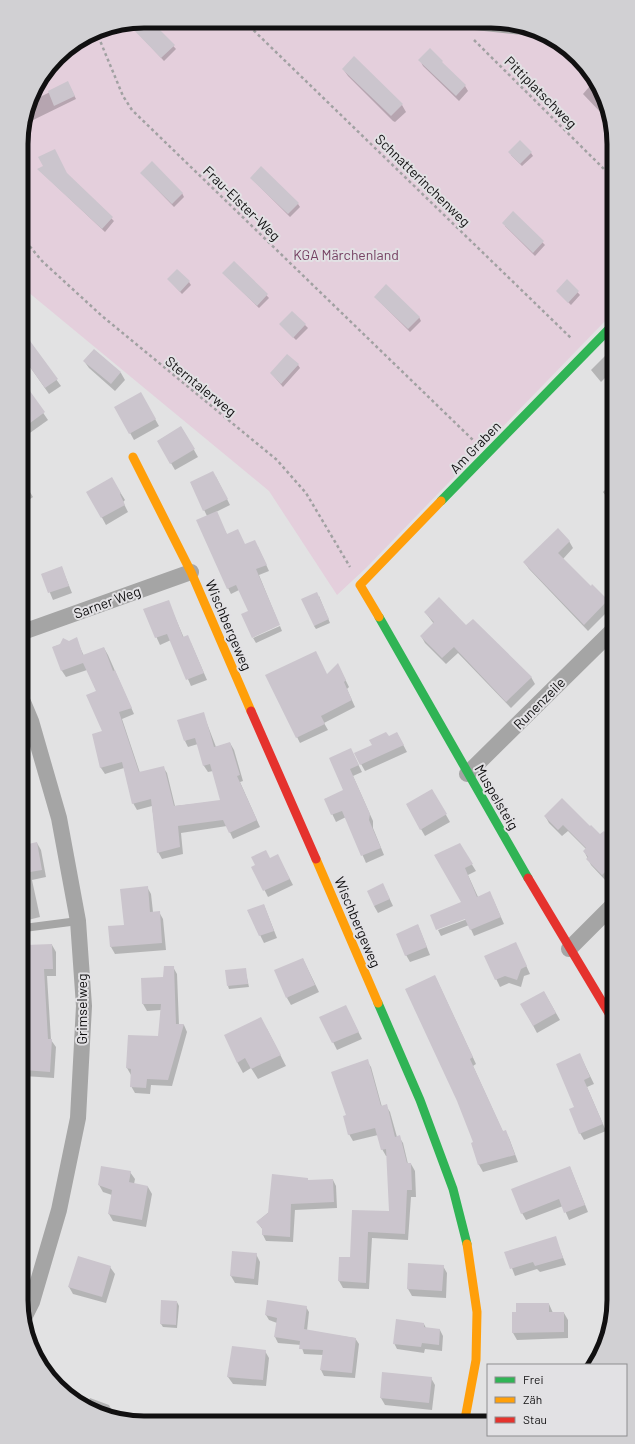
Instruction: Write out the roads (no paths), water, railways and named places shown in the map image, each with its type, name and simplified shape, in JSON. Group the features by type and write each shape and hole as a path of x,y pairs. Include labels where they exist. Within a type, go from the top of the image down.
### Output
{"street":[{"name":"Am Graben","path":"360,585 607,331"},
{"name":"Wischbergeweg","path":"133,457 191,572 420,1100 453,1189 470,1254 477,1312 476,1360 467,1416"},
{"name":"Sarner Weg","path":"28,630 191,572"},
{"name":"Muspelsteig","path":"360,585 467,774 569,949 607,1010"},
{"name":"Runenzeile","path":"467,774 607,637"},
{"name":"Grimselweg","path":"28,714 59,818 78,921 84,1006 78,1118 59,1210 32,1302 29,1309"},
{"path":"569,949 607,911"}],"lane":[{"path":"495,28 514,30"},
{"path":"28,927 78,921"}],"park label":[{"name":"KGA Märchenland","path":"346,254"}]}
